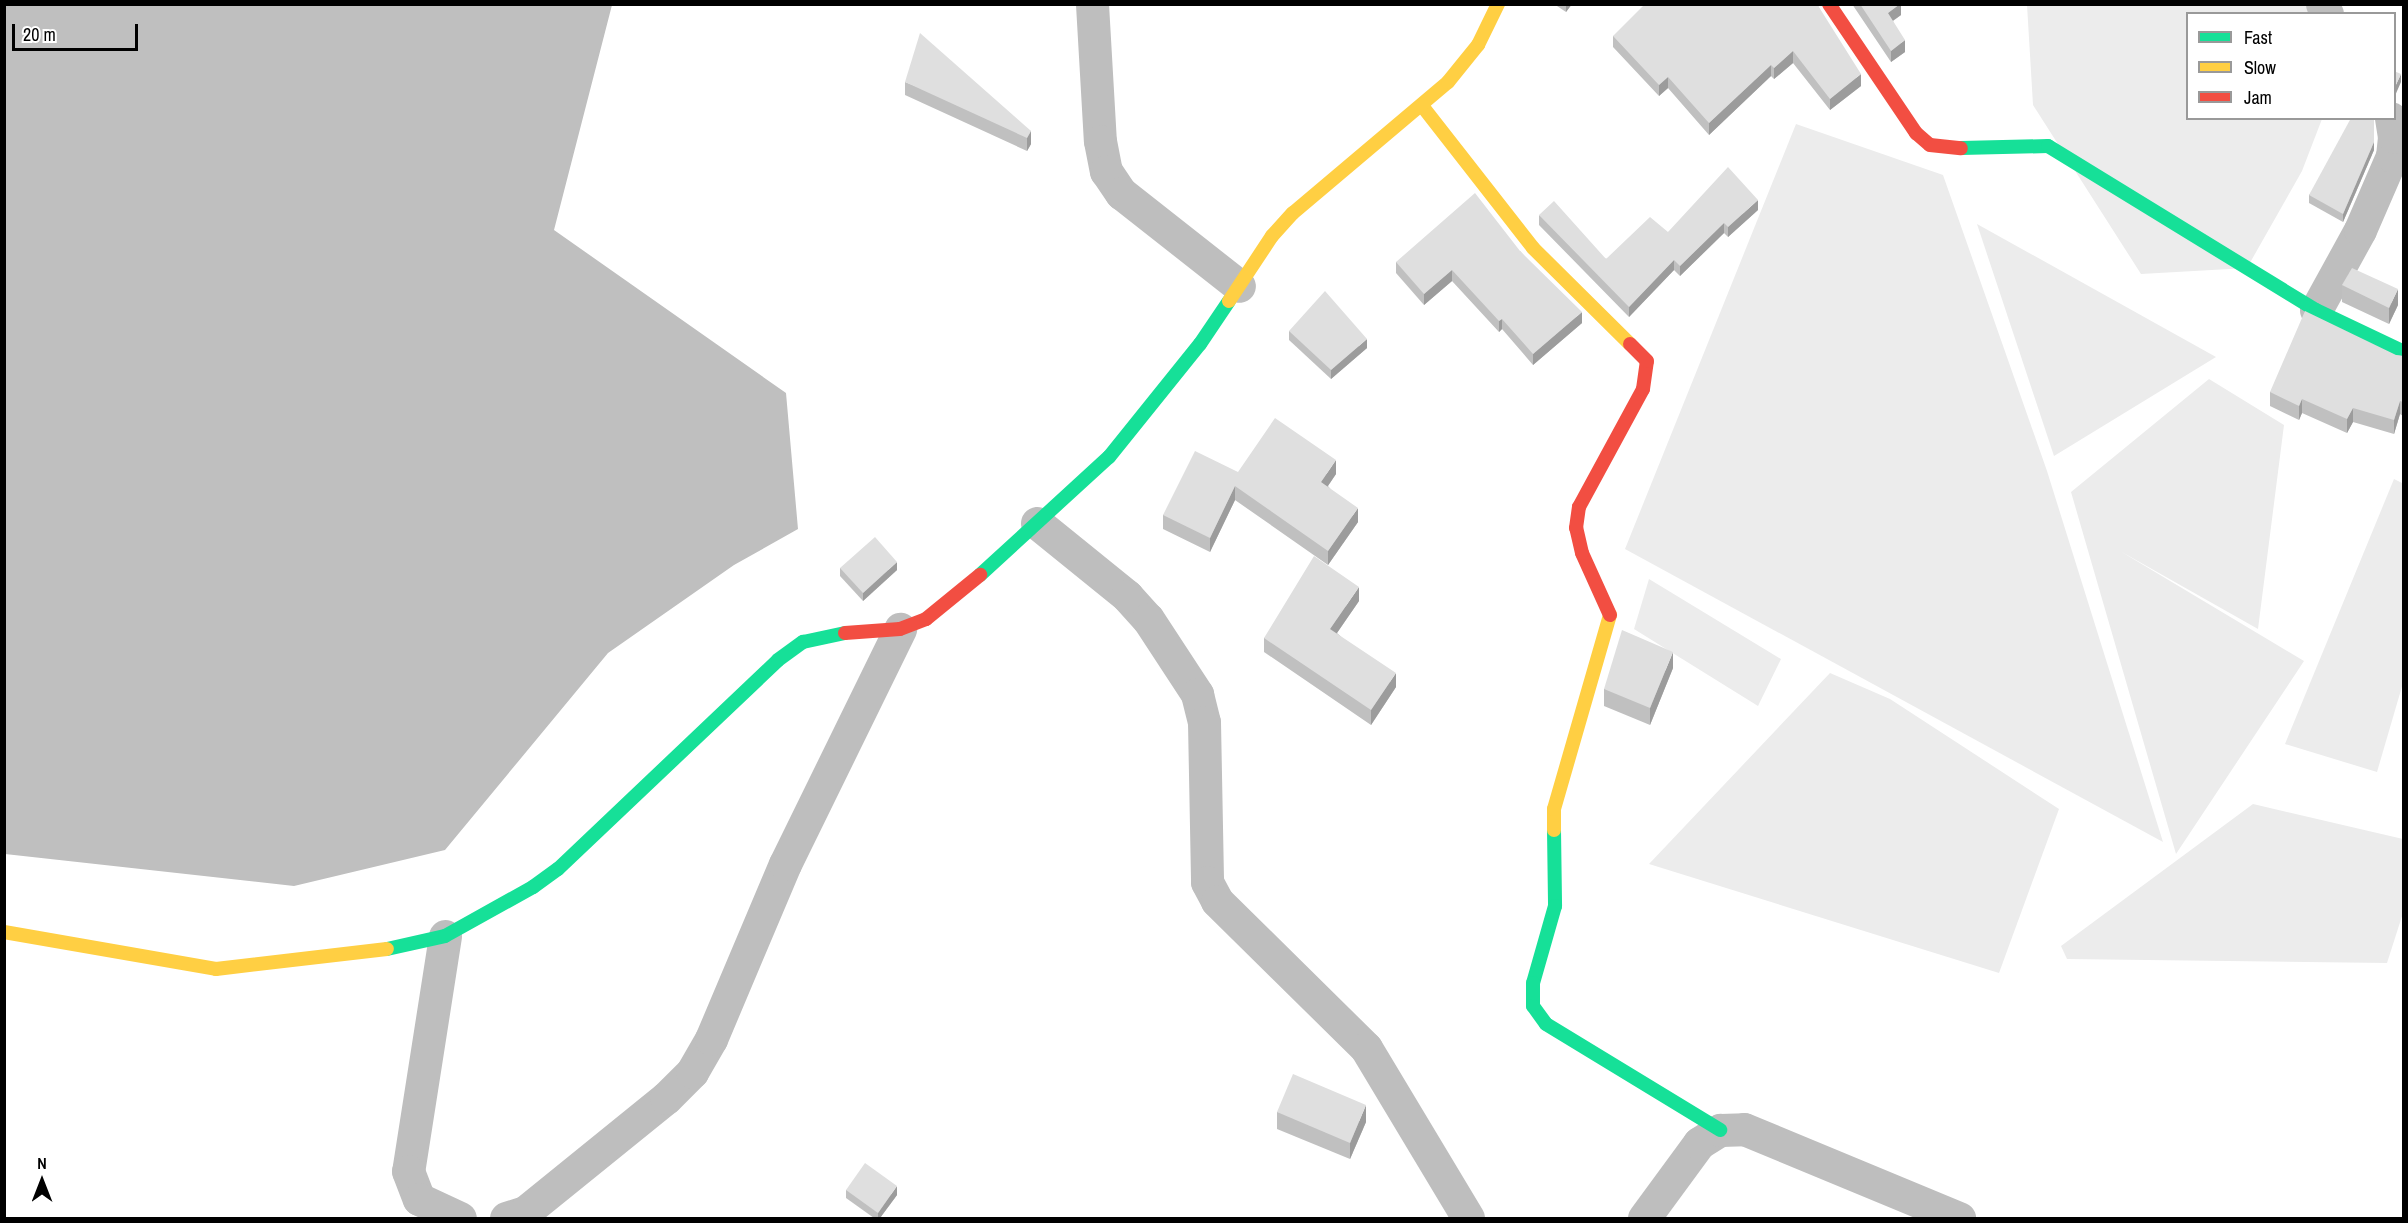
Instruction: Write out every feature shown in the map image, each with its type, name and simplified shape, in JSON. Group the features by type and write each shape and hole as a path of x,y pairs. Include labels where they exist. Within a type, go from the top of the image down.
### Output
{"street":[{"path":"1092,4 1100,141 1106,171 1121,193 1239,286"},
{"path":"4,932 216,969 410,946 445,936 558,869 778,660 803,642 832,634 900,628 926,619 956,597 1037,523 1108,457 1200,344 1272,236 1293,213 1423,107 1478,45 1498,4"},
{"path":"1829,4 1916,133 1930,145 1948,148 2048,146 2316,310 2403,352"},
{"path":"1423,107 1533,248 1647,361 1643,389 1579,507 1576,528 1582,553 1611,618 1554,809 1556,906 1533,983 1533,1006 1546,1024 1720,1130"},
{"path":"2316,310 2360,230 2392,156 2394,137 2391,120"},
{"path":"1037,523 1127,596 1148,619 1197,694 1204,722 1207,882 1217,901 1366,1048 1468,1218"},
{"path":"506,1218 525,1212 666,1098 692,1072 711,1039 802,827 900,628"},
{"path":"445,936 408,1171 419,1199 460,1218"},
{"path":"1644,1218 1699,1143 1720,1130 1744,1129 1959,1218"}],"shaded area":[{"path":"5,4 612,5 554,230 786,393 798,529 734,565 608,653 445,850 294,886 5,854"},
{"path":"2027,5 2311,5 2315,12 2186,12 2186,120 2322,120 2302,171 2247,268 2141,274 2033,105"},
{"path":"1796,124 1943,175 2047,471 2163,842 1625,549"},
{"path":"1977,224 2216,357 2054,456"},
{"path":"2209,379 2284,425 2258,629 2120,551 2304,661 2176,854 2071,492"},
{"path":"2394,479 2404,484 2403,683 2377,772 2285,744"},
{"path":"1649,579 1781,659 1758,706 1634,629"},
{"path":"1830,673 1890,699 2059,809 1999,973 1649,864"},
{"path":"2253,804 2403,839 2403,913 2387,963 2067,959 2061,946"}],"building":[{"path":"1645,4 1817,4 1861,74 1830,99 1793,51 1774,68 1771,65 1709,123 1668,77 1659,85 1613,36"},
{"path":"1860,4 1900,4 1888,13 1905,40 1891,51"},
{"path":"920,33 1031,131 1027,138 905,82"},
{"path":"2396,72 2401,74 2396,85"},
{"path":"2350,120 2374,120 2374,142 2343,214 2309,195"},
{"path":"1728,167 1758,200 1728,227 1724,223 1680,266 1674,260 1629,307 1539,215 1554,201 1606,259 1650,217 1668,232"},
{"path":"1475,193 1520,251 1582,312 1533,354 1502,319 1499,321 1452,270 1424,294 1396,262"},
{"path":"2352,268 2398,289 2389,308 2342,285"},
{"path":"1325,291 1367,339 1331,370 1289,331"},
{"path":"2305,311 2396,355 2403,356 2403,402 2400,401 2394,420 2353,408 2347,419 2302,399 2299,406 2270,392"},
{"path":"1275,418 1336,460 1321,482 1358,508 1328,551 1235,486 1210,538 1163,515 1195,451 1238,472"},
{"path":"875,537 897,562 863,593 840,568"},
{"path":"1314,556 1359,587 1330,629 1396,673 1371,710 1264,638"},
{"path":"1622,630 1673,652 1650,708 1604,689"},
{"path":"1293,1074 1366,1105 1350,1143 1277,1112"},
{"path":"865,1163 897,1186 878,1213 846,1190"}],"traffic: fast":[{"path":"1961,148 2048,146 2316,310 2404,352"},
{"path":"980,575 1109,457 1200,344 1229,301"},
{"path":"387,949 445,936 533,887 558,869 778,660 803,642 845,633"},
{"path":"1554,830 1555,906 1533,983 1533,1006 1546,1024 1720,1130"}],"traffic: slow":[{"path":"1229,301 1272,236 1293,213 1448,82 1478,45 1498,4"},
{"path":"1423,107 1533,248 1630,344"},
{"path":"1554,830 1554,809 1610,615"},
{"path":"4,932 216,969 387,949"}],"traffic: jam":[{"path":"1829,4 1916,133 1930,145 1961,148"},
{"path":"1610,615 1582,553 1576,528 1579,507 1643,389 1647,361 1630,344"},
{"path":"845,633 900,629 926,619 980,575"}]}
